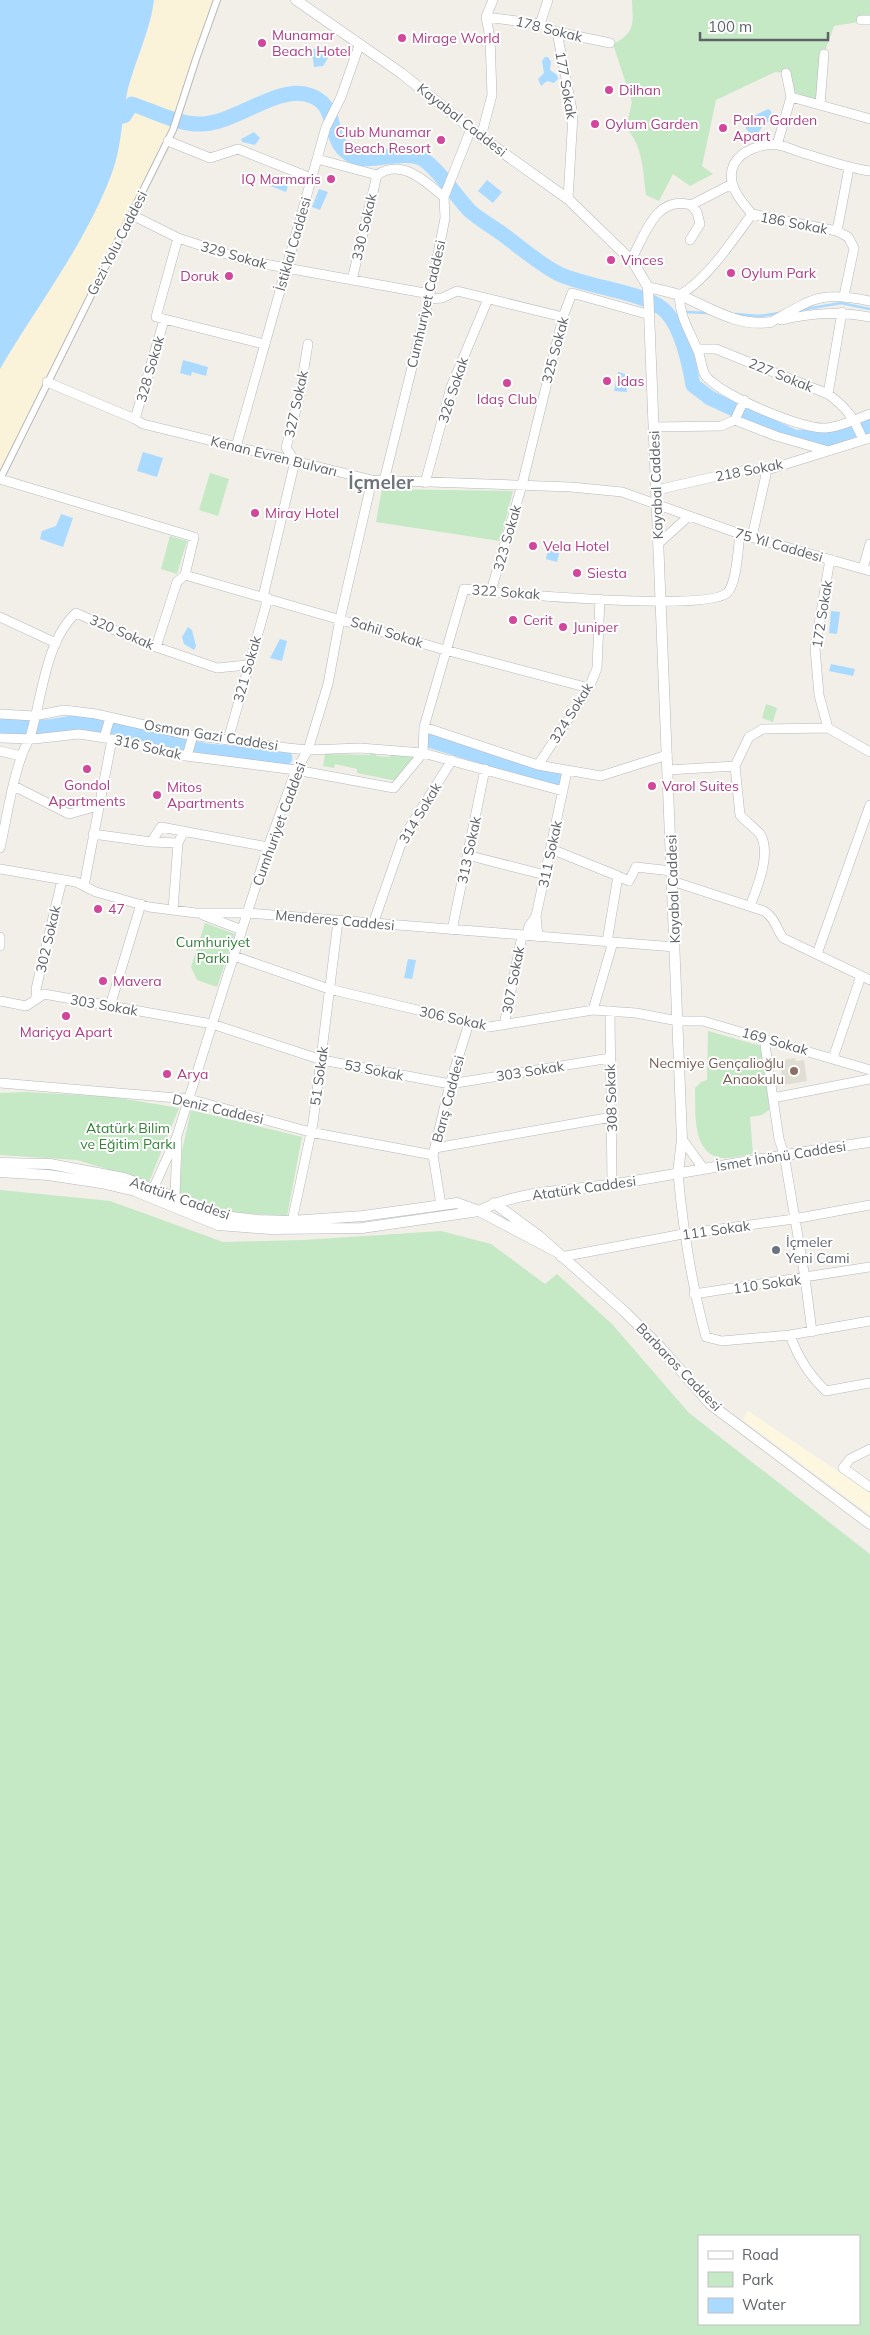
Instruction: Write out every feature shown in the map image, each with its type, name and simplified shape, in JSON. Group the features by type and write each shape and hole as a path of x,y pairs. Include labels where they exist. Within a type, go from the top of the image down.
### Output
{"street":[{"name":"Gezi Yolu Caddesi","path":"0,479 168,141 217,0"},
{"name":"Kayabal Caddesi","path":"296,0 401,73 481,137 568,199 633,262 648,290 678,1021 682,1139 678,1173"},
{"path":"481,137 492,95 490,38 486,17 493,0"},
{"path":"540,24 548,0"},
{"name":"178 Sokak","path":"486,17 540,24 557,32 610,43"},
{"name":"177 Sokak","path":"557,32 573,115 568,199"},
{"name":"İstiklal Caddesi","path":"236,447 316,159 326,127 360,46"},
{"path":"820,105 824,54"},
{"path":"777,145 791,97 786,73"},
{"path":"791,97 870,119"},
{"name":"Cumhuriyet Caddesi","path":"384,482 430,297 445,218 444,196 471,129"},
{"path":"168,141 210,158 238,149 311,178"},
{"path":"680,295 691,289 733,240 752,214 739,199 730,180 734,165 741,154 757,147 777,145 849,168 870,171"},
{"path":"316,159 377,175 386,169 400,168 417,175 444,196"},
{"path":"844,296 854,248 848,237 837,231 849,168"},
{"name":"330 Sokak","path":"352,280 377,175"},
{"path":"632,256 656,214 672,203 691,206 732,184"},
{"path":"690,240 700,224 700,219 691,206"},
{"name":"186 Sokak","path":"752,214 837,231"},
{"name":"329 Sokak","path":"132,215 178,238 248,261 352,280 430,297 442,298 457,291 563,317"},
{"name":"328 Sokak","path":"178,238 156,317 264,344"},
{"path":"648,290 680,295 731,318 755,324 806,314 842,312 870,317"},
{"name":"325 Sokak","path":"522,485 563,317 572,293 650,316"},
{"path":"680,295 680,310 687,331 697,349 704,374 715,386 780,417 807,426 827,428 870,414"},
{"path":"771,322 803,304 822,296 844,296 870,301"},
{"name":"326 Sokak","path":"425,484 451,387 488,299"},
{"path":"828,394 842,312"},
{"name":"328 Sokak","path":"135,419 164,320"},
{"name":"327 Sokak","path":"295,461 286,448 299,398 308,344"},
{"name":"227 Sokak","path":"697,349 716,349 828,394 841,403 867,439"},
{"name":"Kenan Evren Bulvarı","path":"47,382 143,424 372,480 425,484 571,486 622,492 657,505"},
{"path":"654,427 721,426 735,420 744,400"},
{"path":"735,420 776,436 825,450"},
{"name":"218 Sokak","path":"656,490 739,471 766,470 825,450 867,439"},
{"name":"321 Sokak","path":"228,740 266,598 295,461"},
{"path":"752,536 766,470"},
{"path":"0,479 194,537 185,575 177,582 156,647"},
{"name":"Cumhuriyet Caddesi","path":"153,1194 177,1136 268,847 296,770 308,750 328,684 340,619 372,480"},
{"name":"323 Sokak","path":"491,592 522,485"},
{"name":"75 Yıl Caddesi","path":"657,505 740,534 867,570"},
{"path":"659,543 688,517"},
{"path":"661,602 718,598 728,592 733,581 740,534"},
{"path":"867,570 870,544"},
{"name":"172 Sokak","path":"828,728 819,695 815,648 830,559"},
{"name":"Sahil Sokak","path":"185,575 446,650 589,688"},
{"name":"322 Sokak","path":"424,728 464,589 661,602"},
{"name":"324 Sokak","path":"538,765 589,688 597,668 600,599"},
{"name":"320 Sokak","path":"0,848 21,756 30,737 56,643 68,620 76,613 156,647 217,668 247,665"},
{"path":"0,617 56,643"},
{"name":"Osman Gazi Caddesi","path":"0,714 34,719 64,710 192,738 228,740 308,750 360,748 423,753 562,791"},
{"path":"84,886 98,806 109,720"},
{"path":"296,770 394,788 423,753 424,728 538,765 601,776 667,755"},
{"path":"750,906 763,872 764,854 760,834 740,815 735,766 749,737 763,729 828,728 870,752"},
{"name":"316 Sokak","path":"0,738 79,734 107,736 188,754 296,770"},
{"path":"188,754 192,738"},
{"path":"0,751 21,756"},
{"name":"314 Sokak","path":"373,924 403,838 452,760"},
{"path":"668,770 735,766"},
{"name":"313 Sokak","path":"452,930 486,769"},
{"name":"311 Sokak","path":"536,916 567,771"},
{"path":"14,786 69,814 98,806"},
{"path":"817,954 870,805"},
{"path":"151,842 161,826 268,847"},
{"path":"174,910 178,843 184,831"},
{"path":"93,834 151,842 178,843"},
{"path":"551,849 629,881 636,867 672,876 750,906 773,917 777,929 783,938 866,978 833,1058"},
{"path":"467,855 546,875"},
{"name":"Menderes Caddesi","path":"0,870 62,880 84,886 96,892 141,904 196,913 248,912 675,948"},
{"path":"593,1010 610,942 618,876"},
{"name":"302 Sokak","path":"37,999 36,988 62,880"},
{"path":"110,1006 141,904"},
{"path":"196,913 242,930"},
{"path":"536,916 538,937"},
{"name":"307 Sokak","path":"504,1024 525,936 536,916"},
{"name":"51 Sokak","path":"291,1225 310,1132 322,1060 338,921"},
{"path":"0,937 0,946"},
{"name":"306 Sokak","path":"234,956 329,989 489,1027 593,1010 636,1013 678,1021"},
{"name":"303 Sokak","path":"0,1001 26,1006 44,994 212,1024"},
{"name":"308 Sokak","path":"610,1011 612,1184"},
{"name":"169 Sokak","path":"678,1021 703,1021 870,1070"},
{"name":"Barış Caddesi","path":"441,1205 434,1151 450,1084 469,1023"},
{"name":"53 Sokak","path":"212,1024 322,1060 450,1084"},
{"path":"764,1038 779,1139 784,1154 805,1278 812,1332"},
{"name":"303 Sokak","path":"450,1084 610,1058"},
{"path":"773,1098 870,1079"},
{"name":"Deniz Caddesi","path":"0,1083 188,1100 310,1132 434,1151 612,1117"},
{"name":"Cumhuriyet Caddesi","path":"175,1197 177,1136"},
{"path":"682,1139 703,1168"},
{"name":"İsmet İnönü Caddesi","path":"691,1170 870,1142"},
{"name":"Atatürk Caddesi","path":"0,1163 50,1164 124,1178 153,1194 165,1204 218,1225 291,1225 362,1228 479,1211 494,1203 513,1198 612,1184 691,1170"},
{"name":"Atatürk Caddesi","path":"0,1172 48,1175 101,1183 135,1191 175,1197 223,1216 291,1225 458,1203 479,1211 558,1254"},
{"path":"678,1173 683,1234 694,1294 706,1337 722,1341 790,1335 870,1321"},
{"path":"165,1204 175,1197"},
{"name":"Barbaros Caddesi","path":"494,1203 539,1236 624,1311 662,1348 710,1404 870,1524"},
{"name":"111 Sokak","path":"558,1254 683,1234 794,1220 870,1205"},
{"name":"110 Sokak","path":"694,1294 870,1267"},
{"path":"790,1335 796,1352 811,1377 826,1391 870,1383"},
{"path":"870,1449 850,1459 843,1468 870,1488"}],"shaded area":[{"name":"Necmiye Gençalioğlu Anaokulu","path":"795,1058 796,1061 804,1060 807,1081 783,1085 780,1060"},
{"path":"748,1411 870,1493 870,1515 743,1420"}],"green space":[{"path":"632,0 870,0 870,20 834,26 824,54 820,105 791,97 786,73 775,72 716,100 702,166 713,174 690,186 673,174 659,201 646,195 639,151 636,142 626,128 632,102 613,44 626,36 632,26"},
{"path":"210,473 229,479 218,516 199,510"},
{"path":"382,489 513,491 500,541 376,522"},
{"path":"170,536 187,541 177,574 161,569"},
{"path":"766,704 777,708 773,722 762,718"},
{"path":"370,752 376,753 376,756 390,757 391,754 416,756 397,781 357,773 357,769 335,764 334,768 323,766 325,754 370,755"},
{"name":"Cumhuriyet Parkı","path":"205,923 235,934 217,987 197,980 191,967"},
{"path":"708,1031 761,1046 770,1105 769,1110 762,1115 750,1117 753,1154 722,1158 712,1155 700,1140 697,1130 695,1088 701,1082 707,1080"},
{"name":"Atatürk Bilim ve Eğitim Parkı","path":"27,1092 113,1097 179,1108 149,1182 77,1160 0,1155 0,1093"},
{"path":"191,1110 302,1137 287,1216 227,1212 180,1193 182,1151"},
{"path":"0,1190 110,1201 223,1242 304,1240 441,1231 491,1244 545,1284 557,1274 612,1324 689,1413 870,1554 870,2335 0,2335"}],"sand":[{"path":"154,0 217,0 180,111 0,479 0,369 33,313 59,274 95,211 113,169 128,90 152,17"}],"water":[{"path":"0,0 154,0 149,23 128,88 116,160 102,197 76,247 0,369"},
{"path":"317,48 323,50 328,58 323,66 314,67 313,59 308,56 311,50"},
{"path":"545,57 548,57 551,62 550,70 557,75 558,79 554,83 547,81 541,86 538,79 544,73 542,61"},
{"path":"768,109 771,111 772,117 770,122 765,122 757,135 751,134 746,129 746,121"},
{"path":"254,132 260,138 255,145 242,142 241,139"},
{"path":"267,173 289,182 286,192 263,183"},
{"path":"487,180 502,192 493,203 478,191"},
{"path":"319,189 328,192 320,210 312,207"},
{"path":"183,360 208,367 206,376 192,372 191,376 180,373"},
{"path":"618,372 625,374 627,392 614,391"},
{"path":"143,452 163,458 157,477 137,471"},
{"path":"61,514 73,518 63,547 40,539 42,531 56,526"},
{"path":"549,543 561,545 557,562 546,559"},
{"path":"831,611 840,612 837,634 829,633"},
{"path":"188,627 192,630 196,646 194,650 184,644 182,637"},
{"path":"280,639 287,641 282,661 270,658"},
{"path":"831,664 855,669 853,676 829,671"},
{"path":"408,959 416,960 412,979 404,978"}],"waterway":[{"path":"124,116 132,104 175,120 201,124 227,118 268,100 294,93 317,98 325,105 339,143 345,151 355,157 368,159 402,155 418,157 438,172 470,211 552,270 571,279 642,298 663,309 675,324 679,334 693,385 710,398 794,437 830,439 870,425"},
{"path":"800,310 841,303 870,309"},
{"path":"664,310 673,311"},
{"path":"687,312 707,313"},
{"path":"735,314 760,316 779,313"},
{"path":"0,726 48,727 79,722 207,751 285,758"},
{"path":"429,740 558,780"}],"place":[{"name":"Mirage World","path":"402,38"},
{"name":"Munamar Beach Hotel","path":"262,43"},
{"name":"Dilhan","path":"609,90"},
{"name":"Oylum Garden","path":"595,124"},
{"name":"Palm Garden Apart","path":"723,128"},
{"name":"Club Munamar Beach Resort","path":"441,140"},
{"name":"IQ Marmaris","path":"331,179"},
{"name":"Vinces","path":"611,260"},
{"name":"Oylum Park","path":"731,273"},
{"name":"Doruk","path":"229,276"},
{"name":"Idas","path":"607,381"},
{"name":"Idaş Club","path":"507,383"},
{"name":"Miray Hotel","path":"255,513"},
{"name":"Vela Hotel","path":"533,546"},
{"name":"Siesta","path":"577,573"},
{"name":"Cerit","path":"513,620"},
{"name":"Juniper","path":"563,627"},
{"name":"Gondol Apartments","path":"87,769"},
{"name":"Varol Suites","path":"652,786"},
{"name":"Mitos Apartments","path":"157,795"},
{"name":"47","path":"98,909"},
{"name":"Mavera","path":"103,981"},
{"name":"Mariçya Apart","path":"66,1016"},
{"name":"Necmiye Gençalioğlu Anaokulu","path":"794,1071"},
{"name":"Arya","path":"167,1074"},
{"name":"İçmeler Yeni Cami","path":"776,1250"}],"district":[{"name":"İçmeler","path":"381,482"}]}
